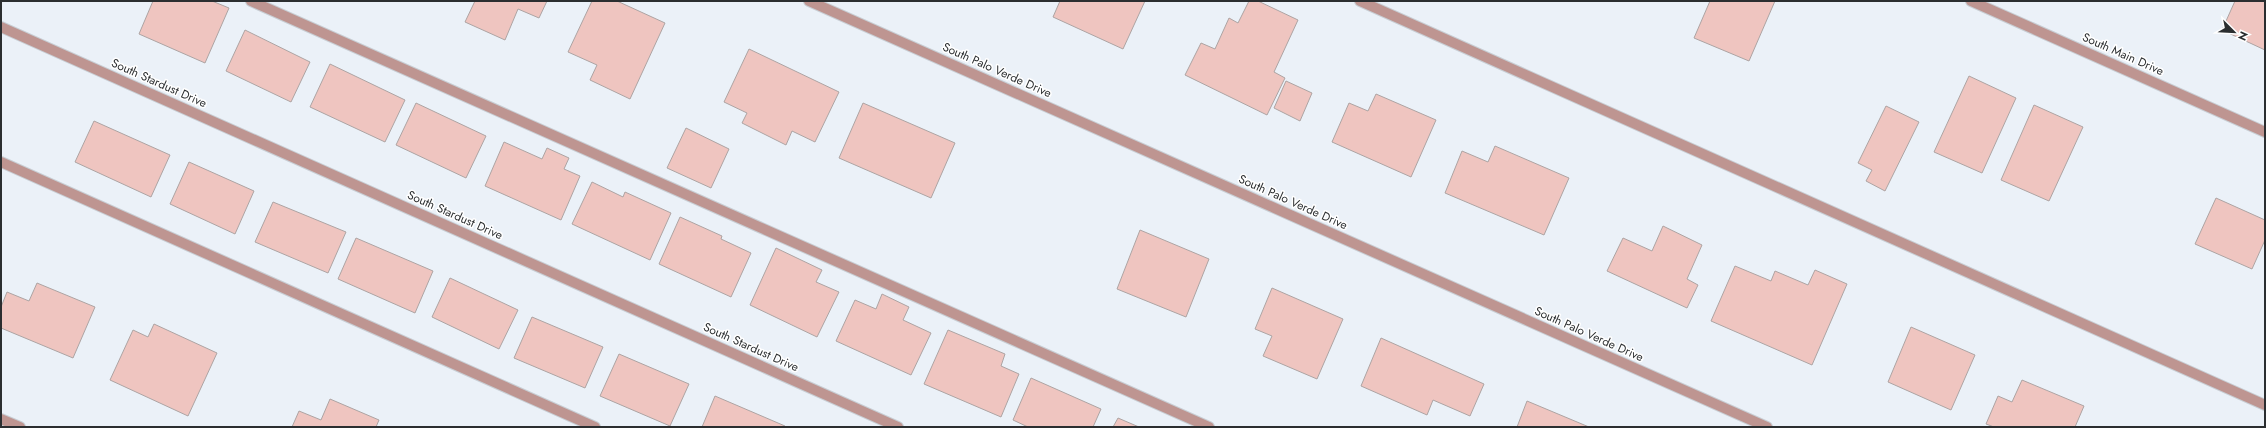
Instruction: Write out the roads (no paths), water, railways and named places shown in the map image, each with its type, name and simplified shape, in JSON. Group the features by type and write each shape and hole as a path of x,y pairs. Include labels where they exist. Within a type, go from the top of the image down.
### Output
{"street":[{"path":"251,1 1209,427"},
{"name":"South Palo Verde Drive","path":"809,1 1767,427"},
{"path":"1360,1 2265,405"},
{"name":"South Main Drive","path":"1971,1 2265,132"},
{"name":"South Stardust Drive","path":"1,27 898,427"},
{"path":"1,162 595,427"},
{"path":"1,419 20,427"}]}
